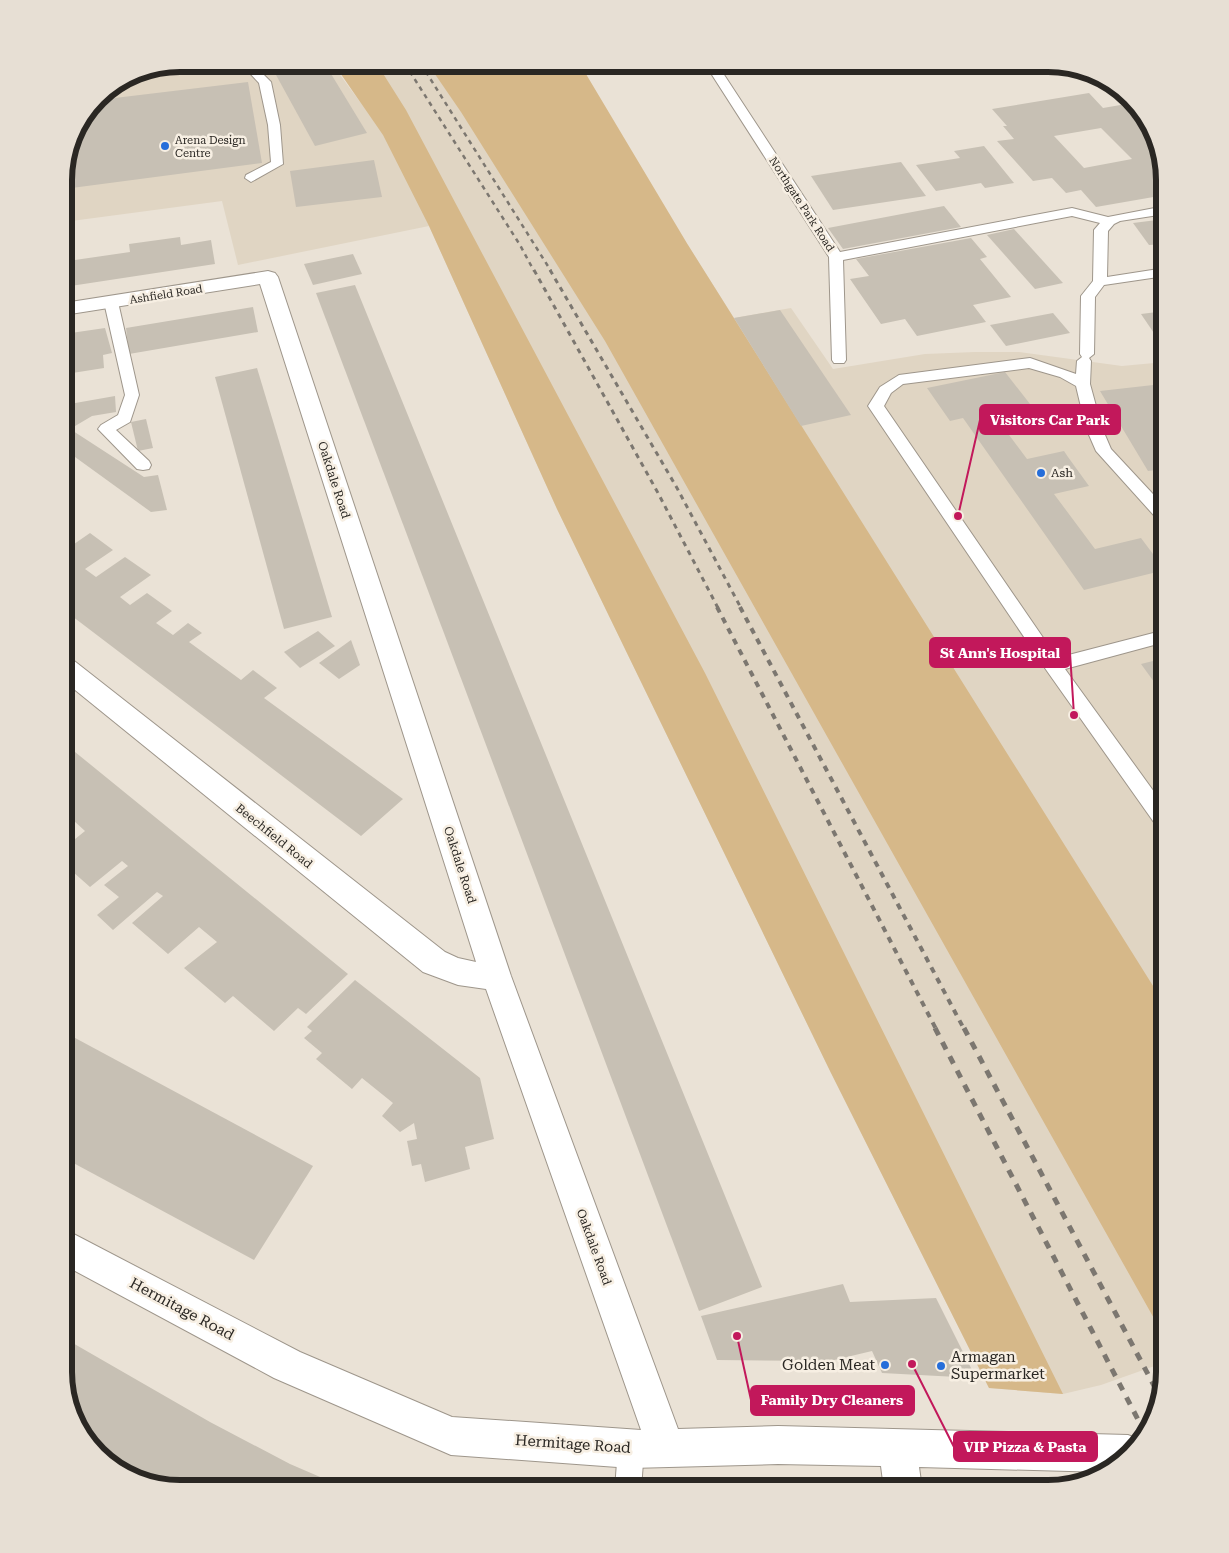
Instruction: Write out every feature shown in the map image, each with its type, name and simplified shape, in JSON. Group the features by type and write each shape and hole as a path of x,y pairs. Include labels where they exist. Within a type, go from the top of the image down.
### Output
{"street":[{"name":"Ashfield Road","path":"73,308 268,277"},
{"name":"Oakdale Road","path":"268,277 648,1448"},
{"name":"Beechfield Road","path":"73,674 434,962 462,974 496,976"},
{"name":"Hermitage Road","path":"73,1251 287,1365 451,1436 648,1448 778,1445 1120,1454"},
{"path":"897,1448 902,1480"}],"lane":[{"path":"251,178 277,164 274,125 264,82 256,73"},
{"name":"Northgate Park Road","path":"717,73 836,257 840,360"},
{"path":"836,257 1072,212 1109,221"},
{"path":"1156,212 1117,218 1109,221 1101,230 1100,282 1088,296 1086,358 1083,384 1094,428 1104,451 1156,506"},
{"path":"1100,282 1156,273"},
{"path":"111,302 132,395 125,418 106,429 143,465"},
{"path":"1083,384 1065,374 1030,363 899,380 885,390 876,406 1053,666 1156,809"},
{"path":"1053,666 1156,638"},
{"path":"632,1480 648,1448"}],"shaded area":[{"path":"167,73 339,73 360,102 340,73 513,73 688,245 734,318 791,308 833,369 925,354 975,352 1019,352 1122,366 1156,363 1156,1365 1101,1385 1063,1394 989,1388 831,1073 557,509 429,226 238,265 222,201 73,221 73,174 76,153 81,139 99,109 109,99 127,87 146,78"},
{"path":"340,73 383,73 406,110 705,673 1063,1394 989,1388 831,1073 557,509 429,226 383,135"},
{"path":"434,73 585,73 688,245 1156,991 1156,1322 605,341 461,112"}],"building":[{"path":"275,73 330,73 367,133 315,146"},
{"name":"Arena Design Centre","path":"248,82 262,163 73,188 76,153 81,139 99,109 110,99"},
{"path":"1089,93 1103,108 1125,104 1138,121 1151,146 1156,167 1156,197 1096,207 1081,190 1066,193 1052,178 1033,181 997,141 1014,139 1003,126 1007,126 992,109","holes":["1101,128 1132,159 1084,168 1054,136"]},
{"path":"984,146 1014,183 985,188 981,183 936,191 916,165 960,158 954,151"},
{"path":"374,160 382,197 296,207 290,171"},
{"path":"901,162 926,196 833,210 811,176"},
{"path":"944,206 961,227 843,249 828,228"},
{"path":"1156,220 1156,245 1149,245 1133,223"},
{"path":"1014,229 1063,283 1035,289 987,235"},
{"path":"180,237 181,245 211,240 215,264 73,286 73,260 130,252 129,244"},
{"path":"971,238 987,257 980,259 1011,297 973,305 986,322 917,336 905,319 881,324 850,279 869,276 856,259"},
{"path":"353,254 362,274 313,285 304,264"},
{"path":"355,285 762,1287 699,1311 316,293"},
{"path":"253,307 258,332 129,354 126,328"},
{"path":"780,310 851,415 801,426 734,318"},
{"path":"1156,312 1156,336 1141,314"},
{"path":"1053,313 1070,333 1006,346 990,325"},
{"path":"105,328 112,353 103,355 104,368 73,373 73,333"},
{"path":"257,368 332,617 284,629 215,377"},
{"name":"Ash","path":"1005,372 1030,404 992,412 1027,459 1064,451 1089,486 1054,494 1095,549 1141,538 1156,558 1156,572 1084,590 963,418 950,421 927,388"},
{"path":"1156,385 1156,470 1148,471 1100,391"},
{"path":"115,396 116,412 92,416 73,427 73,403"},
{"path":"146,419 153,448 138,451 131,422"},
{"path":"73,431 144,477 158,475 167,510 151,512 73,456"},
{"path":"90,533 113,550 85,569 96,577 125,557 151,575 120,597 130,605 147,593 172,611 156,623 173,635 188,623 202,633 189,642 241,680 253,670 277,688 264,698 403,799 361,836 73,617 73,545"},
{"path":"318,631 335,646 300,668 284,652"},
{"path":"351,640 360,665 339,679 319,663"},
{"path":"1156,660 1156,685 1141,664"},
{"path":"73,750 348,974 306,1014 298,1008 274,1031 233,996 225,1003 184,968 217,942 199,927 168,954 132,923 163,896 157,892 113,930 97,915 119,897 104,885 128,866 122,861 90,887 73,872 73,841 85,831 73,820"},
{"path":"355,980 480,1078 494,1139 465,1147 470,1169 425,1182 421,1164 412,1166 407,1141 417,1139 414,1123 400,1132 382,1116 393,1103 362,1078 352,1089 316,1059 322,1053 304,1038 312,1031 307,1027"},
{"path":"73,1037 313,1166 254,1260 73,1163"},
{"path":"843,1284 850,1302 936,1298 976,1378 882,1373 872,1351 830,1361 717,1360 701,1316"},
{"path":"73,1343 210,1422 290,1464 327,1480 174,1480 146,1475 133,1469 109,1454 99,1444 84,1420 78,1407 73,1386"}],"railway":[{"path":"411,73 520,245 534,271"},
{"path":"427,73 551,271"},
{"path":"534,270 658,493 718,608"},
{"path":"550,270 677,488 741,608"},
{"path":"717,607 936,1029"},
{"path":"740,607 964,1029"},
{"path":"935,1028 1141,1426"},
{"path":"964,1028 1155,1388"}],"place":[{"name":"Arena Design Centre","path":"165,146"},
{"name":"Ash","path":"1041,473"},
{"name":"Visitors Car Park","path":"958,516"},
{"name":"St Ann's Hospital","path":"1074,715"},
{"name":"Family Dry Cleaners","path":"737,1336"},
{"name":"VIP Pizza & Pasta","path":"912,1364"},
{"name":"Golden Meat","path":"885,1365"},
{"name":"Armagan Supermarket","path":"941,1366"}]}
